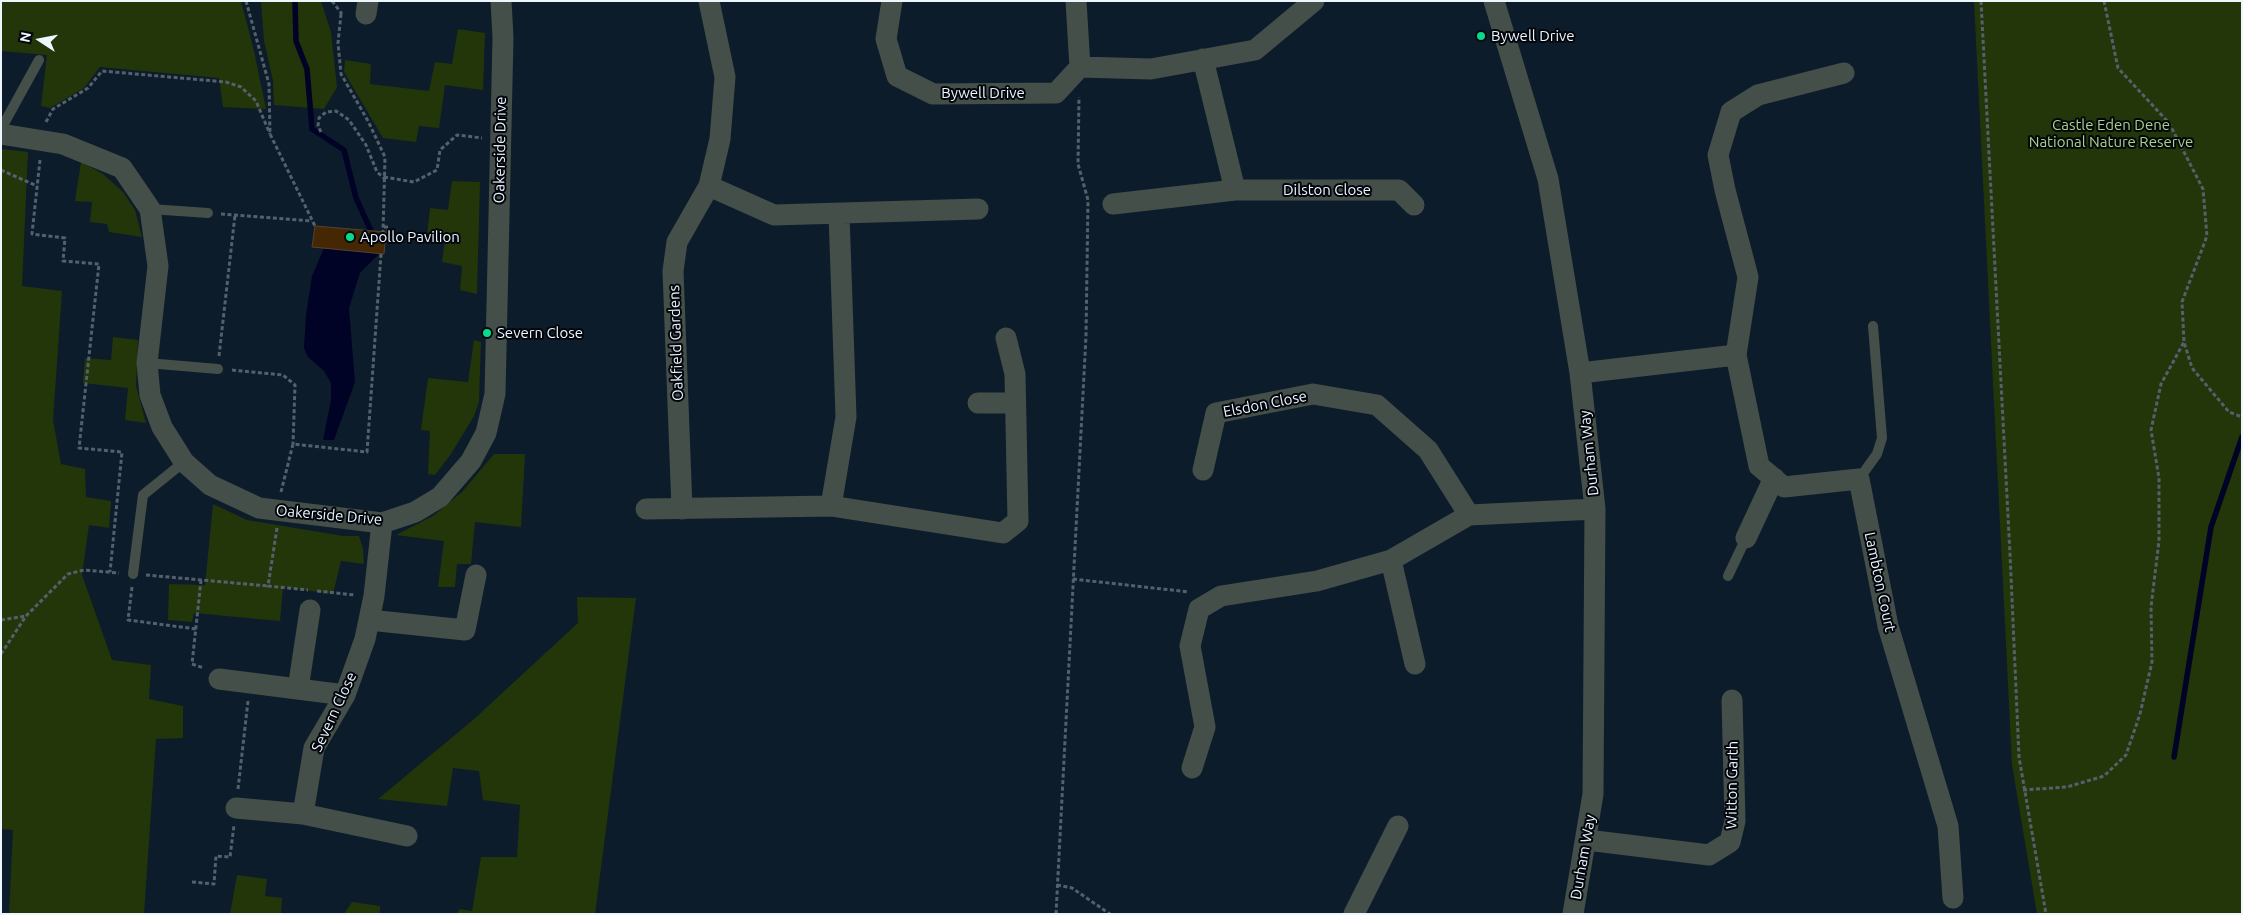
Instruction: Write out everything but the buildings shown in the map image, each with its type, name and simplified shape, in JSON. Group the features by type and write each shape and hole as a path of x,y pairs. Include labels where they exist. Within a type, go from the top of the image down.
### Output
{"street":[{"name":"Oakerside Drive","path":"1,134 63,144 122,168 150,209 158,266 147,363 150,396 162,427 184,462 210,484 259,508 382,523 414,512 440,497 471,460 486,433 495,394 503,37 501,1"},
{"name":"Oakfield Gardens","path":"682,509 673,270 677,242 709,186 720,139 725,76 709,1"},
{"name":"Bywell Drive","path":"892,1 886,39 897,76 933,94 1056,93 1080,67"},
{"path":"1076,1 1080,67 1150,69 1255,50 1314,1"},
{"name":"Durham Way","path":"1494,1 1548,179 1580,373 1595,509 1593,794 1587,840 1573,914"},
{"path":"1203,60 1235,190"},
{"path":"1844,73 1758,95 1731,112 1718,155 1724,190 1748,277 1736,355 1759,466 1784,487 1859,479"},
{"path":"709,186 774,215 978,209"},
{"name":"Dilston Close","path":"1113,204 1235,190 1398,190 1414,205"},
{"path":"831,506 846,417 839,214"},
{"path":"646,509 831,506 1003,533 1018,521 1015,374 1006,338"},
{"path":"1580,373 1736,355"},
{"name":"Elsdon Close","path":"1203,470 1216,413 1313,394 1377,405 1428,450 1468,515"},
{"path":"978,403 1015,402"},
{"path":"1746,538 1774,478"},
{"name":"Lambton Court","path":"1859,479 1888,626 1948,826 1953,898"},
{"path":"1192,768 1205,727 1190,646 1199,609 1221,596 1317,581 1391,560 1468,515 1595,509"},
{"name":"Severn Close","path":"304,814 314,748 345,695 365,639 374,596 382,523"},
{"path":"1391,560 1415,664"},
{"path":"369,620 465,630 476,575"},
{"path":"298,689 310,610"},
{"path":"219,680 345,695"},
{"name":"Witton Garth","path":"1587,840 1709,855 1730,842 1735,821 1732,700"},
{"path":"236,808 304,814 407,836"},
{"path":"1354,914 1398,826"}],"lane":[{"path":"1,129 39,60"},
{"path":"150,209 208,213"},
{"path":"1859,479 1877,454 1882,438 1873,326"},
{"path":"147,363 218,368"},
{"path":"133,574 143,495 184,462"},
{"path":"1728,576 1746,538"}],"path":[{"path":"246,1 268,84 270,134"},
{"path":"1981,1 2019,757 2023,790 2046,914"},
{"path":"2104,1 2118,68 2169,123 2203,189 2207,236 2182,302 2184,342 2192,368 2229,412 2242,417"},
{"path":"341,14 338,42 341,74 368,121 385,157 384,232"},
{"path":"1056,914 1086,336 1088,200 1078,164 1080,67"},
{"path":"110,572 122,452 80,448 99,264 63,261 65,238 32,234 42,140 47,119 53,109 88,88 102,71 226,82 241,87 256,101 314,224 208,213"},
{"path":"321,132 318,126 319,118 326,112 336,111 349,120 366,145 377,172 384,177 414,182 437,170 440,150 458,135 500,141"},
{"path":"1,170 37,186"},
{"path":"235,215 218,368 283,375 295,385 293,444 281,493"},
{"path":"384,227 388,227 388,242 385,242"},
{"path":"293,444 367,452 382,254"},
{"path":"2023,790 2068,786 2104,776 2126,755 2140,714 2152,662 2151,606 2159,541 2159,478 2151,430 2161,384 2184,342"},
{"path":"268,586 278,519"},
{"path":"1,654 26,616 68,574 84,570 374,596"},
{"path":"133,574 128,620 196,629"},
{"path":"1073,579 1195,593 1209,603"},
{"path":"202,580 192,664 200,665 219,680"},
{"path":"1,620 26,616"},
{"path":"1057,885 1072,888 1110,914"}],"green space":[{"path":"1,1 241,1 266,109 223,107 219,78 100,67 84,88 50,108 41,106 47,55 1,51"},
{"path":"261,1 321,1 331,32 337,87 324,109 274,105 273,81 264,41"},
{"name":"Castle Eden Dene National Nature Reserve","path":"1974,1 2242,1 2242,914 2037,914 2012,765"},
{"path":"458,29 485,33 483,90 445,85 439,128 419,126 416,142 383,138 344,72 345,60 371,64 370,84 429,91 435,62 452,64"},
{"path":"1,149 28,152 22,286 62,291 53,420 61,464 85,469 86,497 111,501 109,528 89,525 82,575 112,660 151,665 149,699 183,706 183,738 156,739 144,914 9,914 13,830 1,829"},
{"path":"81,162 103,174 123,192 135,210 142,237 109,232 107,224 90,222 92,202 75,201"},
{"path":"452,181 480,182 477,294 460,290 462,266 442,262 445,240 427,236 430,208 448,210"},
{"path":"113,337 138,340 136,386 146,423 125,420 128,388 83,383 85,358 111,360"},
{"path":"474,340 481,342 479,402 474,416 451,454 435,475 428,474 430,431 421,430 428,378 468,382"},
{"path":"494,454 525,454 521,527 475,522 471,564 457,564 455,587 438,587 444,541 396,535 433,516 462,492"},
{"path":"213,504 247,520 343,536 359,536 363,549 364,564 341,561 333,594 283,587 280,621 194,613 192,622 168,620 169,584 205,585"},
{"path":"577,597 636,598 595,914 456,914 460,909 472,911 481,857 517,857 520,805 483,800 479,771 453,768 447,806 378,799 473,720 578,623"},
{"path":"237,875 267,879 265,896 282,898 281,914 230,914"},
{"path":"352,902 380,906 380,914 344,914"}],"water":[{"path":"324,248 379,254 360,273 349,308 355,382 334,440 323,440 331,400 331,383 324,371 308,357 304,348 306,315 312,276"}],"waterway":[{"path":"295,1 296,41 307,69 312,129 344,150 356,198 371,231 369,253"},
{"path":"2174,757 2211,527 2242,437"}],"place":[{"name":"Bywell Drive","path":"1481,36"},
{"name":"Apollo Pavilion","path":"350,237"},
{"name":"Severn Close","path":"487,333"}]}
